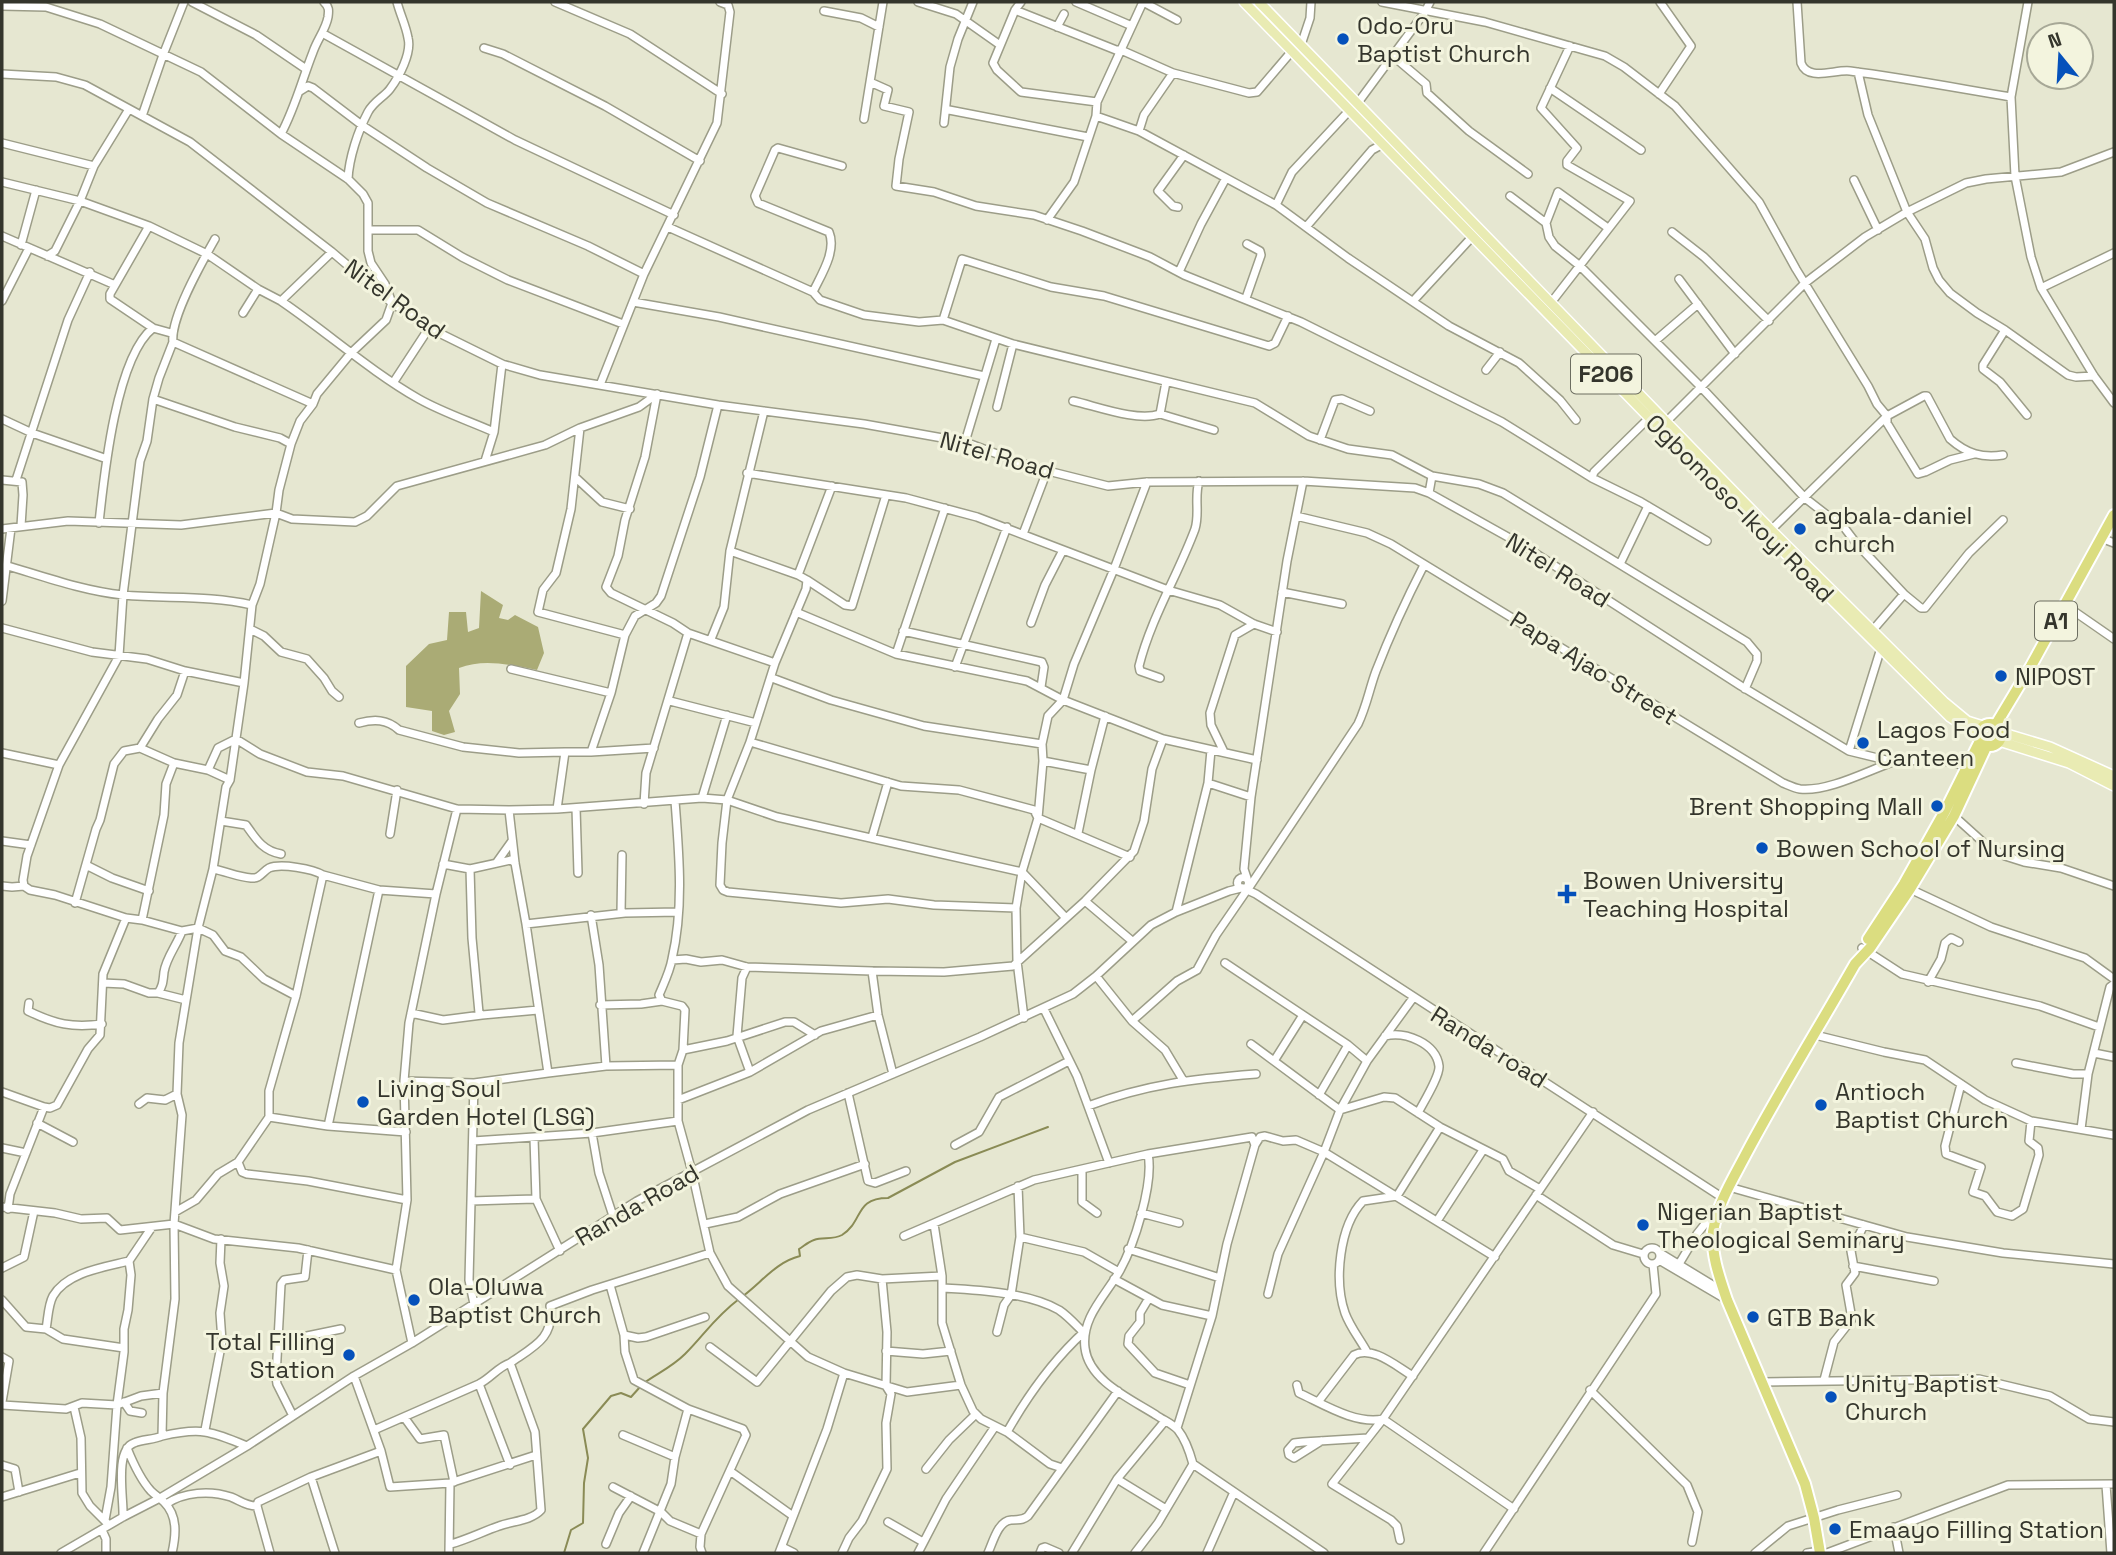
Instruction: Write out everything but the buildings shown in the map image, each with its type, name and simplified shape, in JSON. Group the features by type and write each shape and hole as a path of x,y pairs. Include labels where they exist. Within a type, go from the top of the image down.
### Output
{"highway":[{"name":"A1","path":"1998,733 2114,515"},
{"path":"1822,1553 1796,1461 1725,1296 1714,1255 1713,1235 1722,1201 1763,1121 1904,884 1945,811 1966,766 1982,737 1990,724 1998,733 1994,745 1982,737"},
{"path":"1863,953 1910,889 1954,816 1982,737"}],"main road":[{"name":"Ogbomoso-Ikoyi Road","path":"1244,2 1292,51 1355,108 1667,421 1719,482 1950,717 1982,737"},
{"name":"Ogbomoso-Ikoyi Road","path":"1259,2 1301,45 1383,144 1649,418 1772,530 1982,737"},
{"path":"1998,733 2050,747 2114,776"},
{"path":"1998,733 2114,786"}],"street":[{"path":"142,116 184,2"},
{"path":"192,2 256,35 306,69"},
{"path":"324,2 328,6 329,15"},
{"path":"281,134 291,115 332,2"},
{"path":"348,179 349,166 368,111 377,99 389,91 398,76 409,39 397,2"},
{"path":"555,2 630,34 722,94"},
{"path":"600,385 644,274 717,123 730,10 728,5 720,2"},
{"path":"864,119 884,2"},
{"path":"918,2 965,19 1000,45"},
{"path":"944,123 950,67 973,2"},
{"path":"1021,2 1000,45 994,66 1021,92 1097,102"},
{"path":"1076,2 1132,26"},
{"path":"1047,220 1074,182 1096,116 1097,102 1143,2 1177,20"},
{"path":"1301,45 1310,18 1311,2"},
{"path":"1382,2 1485,22 1605,56 1624,67 1675,106 1759,202 1805,284 1877,404 1887,416 1887,423 1918,474 1950,460 1974,454"},
{"path":"1276,205 1293,172 1347,113 1355,108 1426,12 1430,2"},
{"path":"1659,94 1691,46 1660,2"},
{"path":"1797,2 1803,70 1809,73 1846,70 2011,97"},
{"path":"2028,2 2011,97 2015,176 2031,257 2041,288 2094,376 2114,403"},
{"path":"2,6 46,8 113,28 201,72 281,134 348,179 368,203 368,251 371,263 385,284 392,303 386,320 351,353 317,394 300,421 279,490 260,584 252,606 230,780 226,787 213,869 198,928 179,1043 177,1094 182,1115 174,1224 175,1299 163,1393 162,1436"},
{"path":"1015,10 1121,50 1173,73 1224,88 1254,93 1292,51"},
{"path":"824,11 861,18 879,27"},
{"path":"1057,27 1064,14"},
{"path":"322,33 524,145 674,215"},
{"path":"1550,304 1630,201 1567,165 1577,148 1541,108 1570,46"},
{"path":"484,48 503,54 605,106 700,161"},
{"path":"1393,56 1426,84 1427,93 1469,131 1528,174"},
{"path":"1858,72 1868,115 1907,212 1926,239 1933,268 1945,288 2068,375 2094,376"},
{"path":"1139,131 1144,116 1173,73"},
{"name":"Nitel Road","path":"2,74 56,77 85,85 190,142 332,252 392,303 429,328 502,365 540,375 718,405 864,424 965,442 1047,471 1108,486 1147,482 1303,481 1403,486 1429,493 1524,546 1745,689 1849,751 1894,762 1927,759 1966,766"},
{"path":"870,82 888,90 884,106 909,112 896,186 934,192 976,206 1034,215 1115,242 1179,272 1288,316 1461,400 1531,439 1592,478 1648,506 1707,541"},
{"path":"300,91 308,86 313,88 427,168 487,203 588,246 644,274"},
{"path":"1550,88 1640,149"},
{"path":"47,256 55,251 94,166 129,109"},
{"path":"949,110 1088,137"},
{"path":"1096,116 1139,131 1276,205 1449,326 1519,363 1560,401 1576,420"},
{"path":"2,143 94,166"},
{"path":"1306,227 1372,150 1383,144"},
{"path":"813,292 831,253 829,232 758,203 755,197 778,148 842,166"},
{"path":"1667,421 1805,284 1854,244 1907,212 1966,183 2061,172 2114,152"},
{"path":"1178,207 1173,206 1158,191 1184,155"},
{"path":"1179,272 1200,224 1226,178"},
{"path":"1854,180 1878,230"},
{"path":"2,182 79,201 149,226 206,254 281,301 393,383 425,403 494,432"},
{"path":"2,301 25,247 36,190"},
{"path":"1608,229 1558,192 1546,223 1549,237 1555,246 1580,266 1701,387 1805,498 1845,526 1856,543 1904,594 1921,608 1925,608 1969,553 2003,520"},
{"path":"1510,196 1546,223"},
{"path":"149,226 110,294 112,302 153,328 172,333"},
{"path":"668,227 813,292 820,300 864,315 919,322 943,320 1013,344 1255,403 1320,440 1348,449 1392,455 1432,476 1492,488 1747,642 1755,649 1757,661 1745,689"},
{"path":"368,230 418,230 462,257 508,280 623,324"},
{"path":"1672,232 1704,257 1769,321"},
{"path":"2,236 116,285"},
{"path":"1414,300 1472,237"},
{"path":"24,886 24,873 31,845 59,765 119,656 123,595 140,461 147,441 153,399 173,342 172,333 179,312 215,239"},
{"path":"1246,298 1261,255 1260,251 1247,244"},
{"path":"281,301 332,252"},
{"path":"2041,288 2114,253"},
{"path":"943,320 962,260 1051,287 1104,296 1269,346 1275,343 1288,316"},
{"path":"16,480 68,320 90,272"},
{"path":"1679,279 1735,354"},
{"path":"243,313 258,289"},
{"path":"633,302 719,317 984,376"},
{"path":"1655,341 1698,304"},
{"path":"99,523 107,458 129,366 141,339 153,328"},
{"path":"393,383 429,328"},
{"path":"2005,330 1983,369 2000,382 2026,415"},
{"path":"965,442 996,339"},
{"path":"173,342 313,404"},
{"path":"997,407 1013,344"},
{"path":"1486,370 1500,352"},
{"path":"485,461 494,432 502,365"},
{"path":"1160,414 1166,382"},
{"path":"2,529 68,521 181,526 276,513 292,519 355,522 367,516 397,486 545,445 580,428 639,407 657,394"},
{"path":"657,394 645,457 618,556 606,587 611,593 673,622 688,633 775,663"},
{"path":"1772,530 1887,416 1927,396 1950,439 1974,454 1987,457 2003,455"},
{"path":"153,399 280,438 291,444"},
{"path":"1320,440 1335,400 1342,399 1370,411"},
{"path":"1073,401 1137,416 1153,417 1160,414 1214,430"},
{"path":"591,752 611,693 625,635 635,616 656,603 661,596 700,477 718,405"},
{"path":"711,639 724,607 730,551 764,411"},
{"path":"1592,478 1594,472 1649,418"},
{"path":"2,419 32,433 107,458"},
{"path":"580,428 571,509 556,573 543,590 538,612 625,635"},
{"path":"1023,534 1047,471"},
{"path":"747,473 887,495 945,508 1007,527 1168,590 1220,605 1254,624 1276,632"},
{"path":"1429,493 1432,476"},
{"path":"575,477 603,502 630,509"},
{"path":"2,480 22,482 21,526"},
{"path":"1160,677 1138,668 1195,528 1199,515 1196,491 1199,481"},
{"path":"1244,884 1251,797 1282,592 1303,481"},
{"path":"1024,1018 1017,961 1016,908 1021,872 1038,818 1042,744 1048,716 1063,700 1074,664 1147,482"},
{"path":"798,575 832,486"},
{"path":"730,551 798,575 845,605 852,606 887,495"},
{"path":"1620,564 1648,506"},
{"path":"896,654 945,508"},
{"name":"Papa Ajao Street","path":"1296,516 1367,533 1783,783 1799,789 1815,787 1862,776 1894,762"},
{"path":"955,667 1007,527"},
{"path":"2,601 11,528"},
{"path":"2101,538 2114,543"},
{"path":"1031,624 1045,585 1063,550"},
{"path":"1132,1021 1177,981 1197,970 1244,884 1358,724 1394,626 1424,565"},
{"path":"8,566 94,590 123,595 219,598 252,606"},
{"path":"807,580 807,589 775,663 757,723 727,800 720,885 723,890 841,903 888,899 934,905 1016,908"},
{"path":"1282,592 1342,604"},
{"path":"1872,631 1904,594"},
{"path":"2064,605 2114,639"},
{"path":"796,611 896,654 1027,681 1063,700 1163,740 1257,760"},
{"path":"1224,752 1211,725 1210,713 1235,635 1254,624"},
{"path":"2,628 38,639 119,656 147,659 185,671 244,683"},
{"path":"250,629 264,636 281,652 307,659 339,696"},
{"path":"903,631 1042,662 1044,667 1041,687"},
{"path":"644,804 646,773 670,701 688,633"},
{"path":"1849,751 1881,648"},
{"path":"511,669 611,693"},
{"path":"140,748 177,695 185,671"},
{"path":"772,678 831,700 923,726 1042,744"},
{"path":"670,701 757,723"},
{"path":"702,798 727,715"},
{"path":"1078,833 1105,716"},
{"path":"359,723 375,719 399,730 463,747 519,753 654,748"},
{"path":"208,770 218,748 236,739"},
{"path":"236,739 260,754 307,772 343,775 457,809 557,809 702,798 727,800 777,817 1021,872 1066,918"},
{"path":"672,960 722,960 747,967 873,971 944,972 1009,968 1130,857 1141,832 1152,769 1163,740"},
{"path":"750,742 908,787 959,790 1034,810 1038,818 1130,857"},
{"path":"75,903 114,764 124,751 140,748 174,763 208,770 230,780"},
{"path":"1176,912 1208,783 1211,750"},
{"path":"557,809 565,752"},
{"path":"2,753 59,765"},
{"path":"1043,761 1091,770"},
{"path":"142,920 164,816 166,784 174,763"},
{"path":"873,837 888,782"},
{"path":"1208,783 1251,797"},
{"path":"390,834 397,790"},
{"path":"662,1001 659,995 672,960 678,912 680,862 675,801"},
{"path":"576,808 578,873"},
{"path":"412,1343 396,1270 407,1200 404,1080 411,1013 457,809"},
{"path":"509,810 548,1073"},
{"path":"1954,816 1985,845 2005,856 2061,869 2114,886"},
{"path":"221,821 246,825 262,846 273,853 281,854"},
{"path":"496,863 512,840"},
{"path":"2,841 31,845"},
{"path":"621,913 622,855"},
{"path":"443,864 470,869 511,860 515,863"},
{"path":"86,865 149,891"},
{"path":"213,869 252,878 259,877 273,867 314,870 323,875 379,890 436,894"},
{"path":"470,869 477,997 479,1013 482,1015"},
{"path":"175,1212 196,1200 218,1174 238,1162 269,1117 269,1091 296,996 323,875"},
{"name":"Randa Road","path":"61,1553 123,1517 163,1501 292,1415 613,1216 808,1110 1024,1018 1073,994 1151,925 1244,884"},
{"name":"Randa road","path":"1244,884 1413,998 1593,1112 1722,1201"},
{"path":"2,886 24,886 126,918 182,931 198,928 217,939 225,951 242,957 264,979 296,996"},
{"path":"1910,889 1990,927 2085,958 2114,982 2110,988 2088,1074 2081,1129"},
{"path":"328,1126 379,890"},
{"path":"1085,901 1132,941"},
{"path":"526,923 592,915 678,912"},
{"path":"592,915 606,1066"},
{"path":"2,1092 44,1107 57,1105 88,1049 99,1039 106,964 126,918"},
{"path":"158,993 168,959 182,931"},
{"path":"1928,982 1941,960 1948,940 1959,942"},
{"path":"1863,953 1902,974 2040,1006 2099,1027"},
{"path":"1226,963 1348,1045 1367,1061"},
{"path":"747,967 742,978 737,1036 750,1072"},
{"path":"873,971 878,1015 893,1074"},
{"path":"1096,976 1132,1021 1165,1050 1183,1080"},
{"path":"103,983 124,984 149,993 186,1000"},
{"path":"1268,1294 1278,1254 1340,1110 1367,1061 1413,998"},
{"path":"600,1004 662,1001 682,1006 685,1010 678,1065 678,1121 710,1253 728,1286 808,1357 844,1373 914,1392 961,1385"},
{"path":"29,1003 28,1011 68,1026 102,1024"},
{"path":"1044,1009 1077,1076 1109,1163"},
{"path":"411,1013 443,1020 538,1010"},
{"path":"678,1100 750,1072 815,1035 878,1015"},
{"path":"1274,1061 1303,1015"},
{"path":"682,1050 727,1041 776,1023 794,1022 815,1035"},
{"path":"1385,1036 1404,1034 1427,1046 1436,1059 1438,1071 1418,1113"},
{"path":"1815,1035 1925,1060 1985,1100 2031,1121 2114,1135"},
{"path":"1251,1044 1340,1110"},
{"path":"1320,1095 1348,1045"},
{"path":"2094,1053 2114,1057"},
{"path":"956,1145 979,1132 999,1097 1069,1061"},
{"path":"2016,1063 2073,1074 2088,1074"},
{"path":"404,1080 474,1083 606,1066 678,1065"},
{"path":"1088,1107 1126,1092 1183,1080 1256,1074"},
{"path":"474,1083 469,1280 474,1304"},
{"path":"1961,1083 1945,1146 1947,1154 1981,1167 1973,1192 1985,1196 1997,1212 2012,1216 2023,1209 2040,1152 2029,1141 2031,1121"},
{"path":"848,1093 868,1181 871,1183 906,1171"},
{"path":"139,1104 147,1098 164,1100 177,1094"},
{"path":"1340,1110 1390,1097 1440,1127 1503,1159 1509,1171 1613,1245 1643,1254"},
{"path":"44,1107 5,1208 81,1219 107,1218 120,1230 174,1224 207,1237 308,1250 396,1270"},
{"path":"1400,1540 1397,1526 1391,1520 1332,1484 1383,1419 1593,1112"},
{"path":"269,1117 328,1126 406,1132"},
{"path":"473,1141 592,1133 678,1121"},
{"path":"37,1123 73,1142"},
{"path":"1367,1352 1343,1306 1340,1265 1344,1236 1363,1201 1397,1196 1440,1127"},
{"path":"592,1133 599,1173 613,1216"},
{"path":"904,1236 1034,1180 1148,1154 1252,1137 1255,1145"},
{"path":"1177,1428 1212,1316 1227,1244 1255,1145 1260,1137 1283,1142 1296,1140 1324,1152 1495,1257"},
{"path":"534,1138 536,1199 559,1251"},
{"path":"2,1148 26,1153"},
{"path":"1437,1221 1483,1150"},
{"path":"1007,1432 1026,1399 1057,1356 1084,1331 1119,1272 1141,1213 1150,1174 1148,1154"},
{"path":"238,1162 242,1172"},
{"path":"705,1224 738,1217 779,1194 865,1164"},
{"path":"226,1170 407,1200"},
{"path":"1082,1170 1082,1202 1097,1213"},
{"path":"997,1332 1004,1305 1011,1295 1020,1237 1018,1186"},
{"path":"1729,1187 1906,1237 2114,1264"},
{"path":"471,1201 536,1199"},
{"path":"1678,1266 1697,1234 1722,1201"},
{"path":"2,1268 24,1257 34,1211"},
{"path":"1141,1213 1179,1223"},
{"path":"934,1224 942,1276 942,1323 961,1385 976,1414 995,1428 1007,1432 1050,1464 1062,1468"},
{"path":"1824,1380 1834,1342 1852,1319 1846,1285 1855,1273 1851,1251 1864,1225"},
{"path":"106,1553 106,1526 131,1275 129,1261 152,1227"},
{"path":"1020,1237 1084,1252 1119,1272"},
{"path":"205,1430 222,1341 221,1239"},
{"path":"1484,1553 1656,1294 1657,1259 1652,1247 1643,1254"},
{"path":"1128,1249 1220,1278"},
{"path":"292,1415 277,1384 281,1284 284,1280 305,1277 308,1250"},
{"path":"374,1430 479,1384 500,1367 510,1363 544,1339 550,1327 550,1306 710,1253"},
{"path":"1643,1254 1646,1262 1657,1259 1678,1266 1725,1296"},
{"path":"46,1329 50,1305 57,1291 87,1270 129,1261"},
{"path":"1853,1266 1934,1281"},
{"path":"710,1347 757,1382 831,1291 847,1278 857,1275 882,1279 942,1276"},
{"path":"842,1553 862,1521 887,1469 886,1423 891,1394 886,1386 887,1332 882,1279"},
{"path":"1114,1279 1162,1305 1212,1316"},
{"path":"610,1284 634,1380 688,1409 745,1432 746,1435 701,1534 702,1553"},
{"path":"942,1288 1011,1295 1057,1309 1066,1315 1084,1331 1088,1362 1097,1374 1118,1391 1177,1428 1188,1447 1193,1464 1324,1553"},
{"path":"1149,1298 1140,1313 1140,1322 1129,1336 1128,1344 1156,1373 1190,1385"},
{"path":"2,1300 26,1327 46,1329 63,1339 124,1348"},
{"path":"624,1335 646,1337 705,1317"},
{"path":"278,1342 341,1329"},
{"path":"886,1351 923,1354 951,1351"},
{"path":"1318,1402 1354,1355 1367,1352 1376,1354 1413,1376"},
{"path":"2,1357 9,1361 2,1403 46,1410 74,1407 82,1403 120,1404 141,1396 163,1393"},
{"path":"451,1544 538,1514 541,1510 535,1432 510,1363"},
{"path":"794,1553 781,1550 827,1429 844,1373"},
{"path":"354,1376 381,1451 390,1487 452,1483 536,1455"},
{"path":"1762,1382 1979,1379 2050,1396 2089,1419 2114,1422"},
{"path":"479,1384 510,1465"},
{"path":"1297,1385 1299,1392 1339,1412 1370,1420 1383,1419 1514,1509"},
{"path":"1591,1390 1687,1485 1698,1512 1692,1542"},
{"path":"988,1553 1003,1523 1008,1520 1023,1520 1028,1516 1118,1391"},
{"path":"120,1404 130,1411 142,1413"},
{"path":"74,1407 82,1447 80,1485 90,1506 106,1526"},
{"path":"643,1553 671,1485 674,1457 688,1409"},
{"path":"926,1468 949,1440 976,1414"},
{"path":"404,1417 420,1439 444,1434 452,1483 449,1553"},
{"path":"1072,1553 1117,1479 1165,1421"},
{"path":"918,1553 946,1499 995,1428"},
{"path":"123,1517 121,1468 127,1448 134,1443 183,1431 205,1430 247,1446"},
{"path":"623,1435 674,1457"},
{"path":"1321,1441 1368,1438"},
{"path":"127,1448 150,1491 163,1501 174,1521 172,1553"},
{"path":"270,1553 258,1502 311,1477 381,1451"},
{"path":"1135,1553 1193,1464"},
{"path":"2,1465 15,1469 19,1492"},
{"path":"730,1471 793,1516"},
{"path":"2,1497 80,1473"},
{"path":"311,1477 335,1553"},
{"path":"1117,1479 1166,1509"},
{"path":"1807,1553 1822,1553 2008,1485 2110,1484 2111,1553"},
{"path":"613,1487 661,1512 670,1521 701,1534"},
{"path":"1208,1553 1234,1492"},
{"path":"163,1501 193,1493 218,1494 248,1506 257,1506"},
{"path":"1755,1553 1782,1528 1897,1495"},
{"path":"606,1544 619,1513 631,1496"},
{"path":"888,1522 923,1542"},
{"path":"1894,1527 1899,1553"},
{"path":"1040,1553 1045,1547 1059,1553"}],"green space":[{"path":"481,591 503,605 499,618 508,620 515,615 538,627 544,653 537,670 488,663 459,668 460,694 449,711 455,732 444,735 432,731 432,711 406,707 406,666 429,644 447,640 449,612 466,612 468,632 479,628"}],"waterway":[{"path":"743,1296 776,1268 800,1256 799,1249 808,1243 842,1235 870,1202 888,1198 955,1162 1048,1127"},
{"path":"644,1383 680,1359 716,1319 739,1299"},
{"path":"564,1553 571,1530 583,1523 588,1458 583,1429 611,1396 621,1393 631,1397 640,1387"}],"place":[{"name":"Odo-Oru Baptist Church","path":"1343,39"},
{"name":"agbala-daniel church","path":"1800,529"},
{"name":"NIPOST","path":"2001,676"},
{"name":"Lagos Food Canteen","path":"1863,743"},
{"name":"Brent Shopping Mall","path":"1937,806"},
{"name":"Bowen School of Nursing","path":"1762,848"},
{"name":"Bowen University Teaching Hospital","path":"1567,894"},
{"name":"Living Soul Garden Hotel (LSG)","path":"363,1102"},
{"name":"Antioch Baptist Church","path":"1821,1105"},
{"name":"Nigerian Baptist Theological Seminary","path":"1643,1225"},
{"name":"Ola-Oluwa Baptist Church","path":"414,1300"},
{"name":"GTB Bank","path":"1753,1317"},
{"name":"Total Filling Station","path":"349,1355"},
{"name":"Unity Baptist Church","path":"1831,1397"},
{"name":"Emaayo Filling Station","path":"1835,1529"}]}
